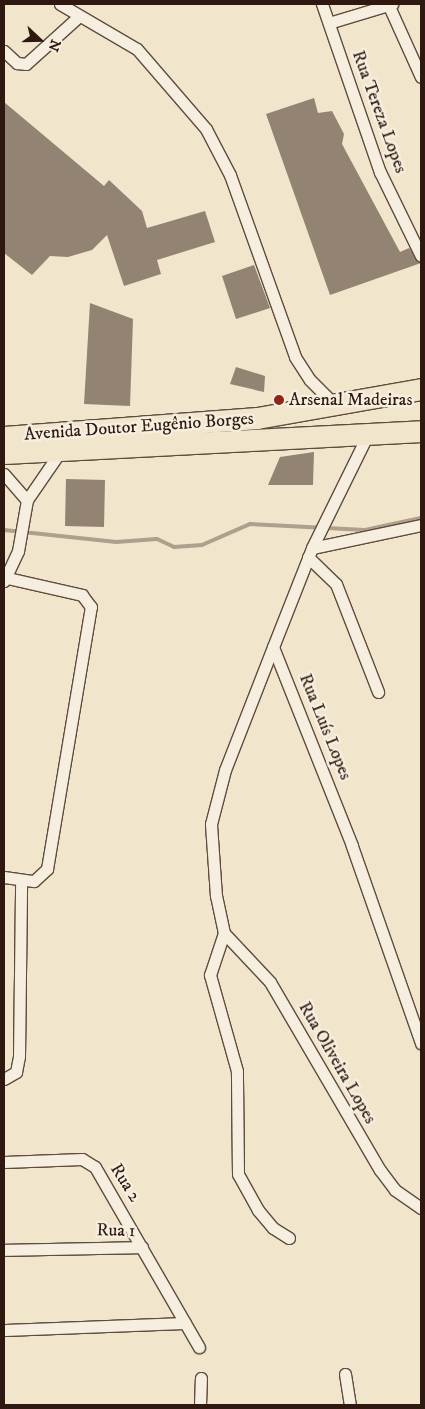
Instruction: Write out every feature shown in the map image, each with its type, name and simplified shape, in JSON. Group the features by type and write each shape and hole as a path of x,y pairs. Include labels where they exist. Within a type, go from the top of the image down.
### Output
{"highway":[{"name":"Avenida Doutor Eugênio Borges","path":"4,437 257,418 421,389"},
{"name":"Avenida Doutor Eugênio Borges","path":"4,452 369,432 421,432"}],"street":[{"path":"60,4 78,17 124,38 150,59 206,129 230,175 296,357 310,380 335,405"},
{"name":"Rua Tereza Lopes","path":"322,4 380,172 421,256"},
{"path":"329,23 389,4 421,77"},
{"path":"4,51 17,63 26,64 78,17"},
{"path":"289,1238 273,1228 258,1210 238,1174 236,1064 210,975 224,934 216,896 211,824 225,770 310,553 369,432"},
{"path":"4,877 21,880 39,879 47,869 91,607 82,595 6,580 21,538 27,500 62,449"},
{"path":"4,474 27,500"},
{"path":"310,553 421,525"},
{"path":"310,553 336,584 378,692"},
{"name":"Rua Luís Lopes","path":"273,647 352,846 421,1043"},
{"path":"4,1079 16,1072 19,1056 21,880"},
{"name":"Rua Oliveira Lopes","path":"224,934 270,982 380,1170 395,1190 421,1208"},
{"name":"Rua 2","path":"4,1162 89,1162 112,1191 142,1247"},
{"name":"Rua 1","path":"4,1250 142,1247 199,1347"},
{"path":"4,1330 185,1323"},
{"path":"345,1374 350,1405"},
{"path":"200,1405 201,1378"}],"building":[{"path":"314,98 318,113 332,111 344,134 342,144 400,252 409,248 421,263 330,295 266,114"},
{"path":"4,102 104,186 109,180 142,211 147,228 205,211 215,242 157,260 161,274 124,286 107,235 92,250 68,257 50,256 32,275 4,253"},
{"path":"254,265 270,308 236,319 222,276"},
{"path":"90,303 133,319 130,406 84,404"},
{"path":"236,367 265,376 264,392 230,384"},
{"path":"314,452 313,485 268,485 280,457"},
{"path":"66,479 105,480 104,527 65,526"}],"waterway":[{"path":"4,530 116,542 157,539 174,547 202,545 250,524 365,530 421,518"}],"place":[{"name":"Arsenal Madeiras","path":"279,400"}]}
